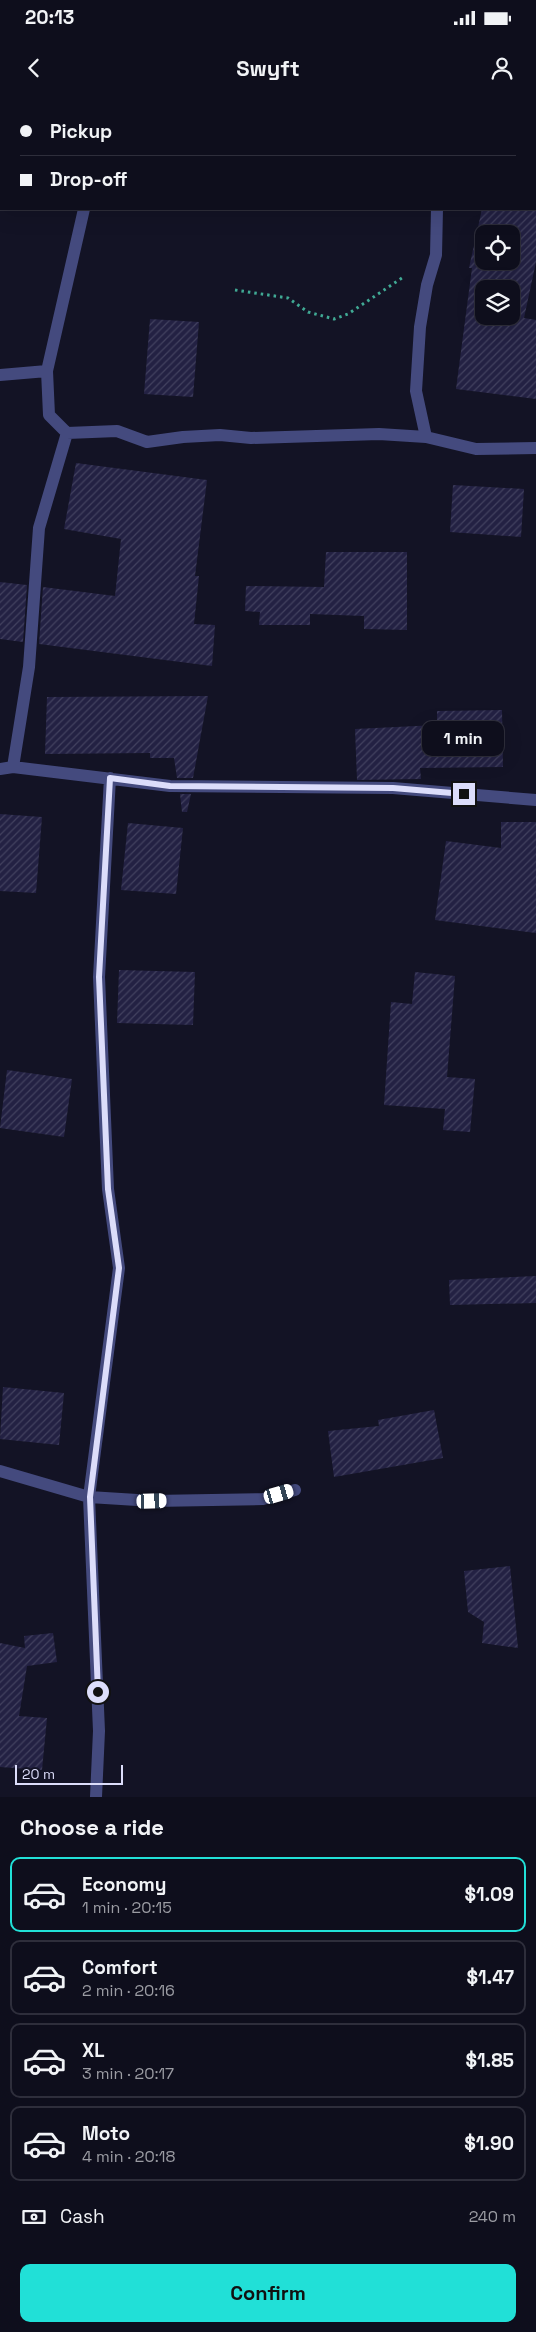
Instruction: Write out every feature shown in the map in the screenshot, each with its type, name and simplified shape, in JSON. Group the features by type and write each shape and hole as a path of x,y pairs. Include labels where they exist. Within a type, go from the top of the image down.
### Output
{"street":[{"path":"84,210 47,371 49,414 67,433 117,431 147,442 183,437 220,436 251,438 379,434 426,437 476,449 536,448"},
{"path":"426,437 416,391 420,327 427,285 436,255 437,210"},
{"path":"0,375 47,371"},
{"path":"14,767 29,667 40,528 67,433"},
{"path":"0,769 14,767 170,786 393,788 536,800"},
{"path":"96,1797 99,1731 90,1497 119,1268 108,1189 99,977 110,778"},
{"path":"0,1471 90,1497 152,1501 263,1499 295,1490"}],"path":[{"path":"236,290 288,298 308,312 339,319 436,255"}],"building":[{"path":"482,210 536,210 536,262 524,318 536,320 536,399 456,389 472,268 469,268 475,241 475,270 520,270 520,225 478,225"},
{"path":"150,319 199,322 193,397 144,394"},
{"path":"76,463 207,480 195,576 199,576 194,624 215,625 212,666 39,644 43,587 115,596 121,539 64,529"},
{"path":"453,485 524,489 521,537 450,532"},
{"path":"326,552 407,552 407,630 364,629 364,616 310,614 310,625 259,625 260,612 245,611 246,586 324,587"},
{"path":"0,582 27,585 23,642 0,639"},
{"path":"208,696 193,778 177,778 174,758 150,758 150,753 45,754 47,697"},
{"path":"502,710 503,767 420,768 421,779 357,780 355,729 437,725 437,711"},
{"path":"180,794 191,794 187,812 182,812"},
{"path":"0,814 42,817 36,893 0,891"},
{"path":"501,822 536,822 536,933 435,920 446,841 501,848"},
{"path":"128,823 183,828 176,894 121,890"},
{"path":"119,970 195,972 193,1025 117,1023"},
{"path":"415,972 455,976 447,1077 475,1079 470,1132 443,1130 445,1109 384,1105 391,1002 412,1004"},
{"path":"7,1070 72,1079 64,1137 0,1128"},
{"path":"536,1276 536,1303 450,1305 449,1280"},
{"path":"3,1387 64,1393 59,1445 0,1439"},
{"path":"434,1410 443,1458 334,1477 328,1431 379,1426 378,1420"},
{"path":"510,1566 518,1648 482,1643 484,1622 468,1612 464,1571"},
{"path":"53,1633 57,1662 27,1666 19,1716 47,1718 42,1770 0,1767 0,1643 25,1648 24,1636"}],"route":[{"path":"98,1692 90,1497 119,1268 108,1189 99,977 110,778 170,786 393,788 464,794"}]}
